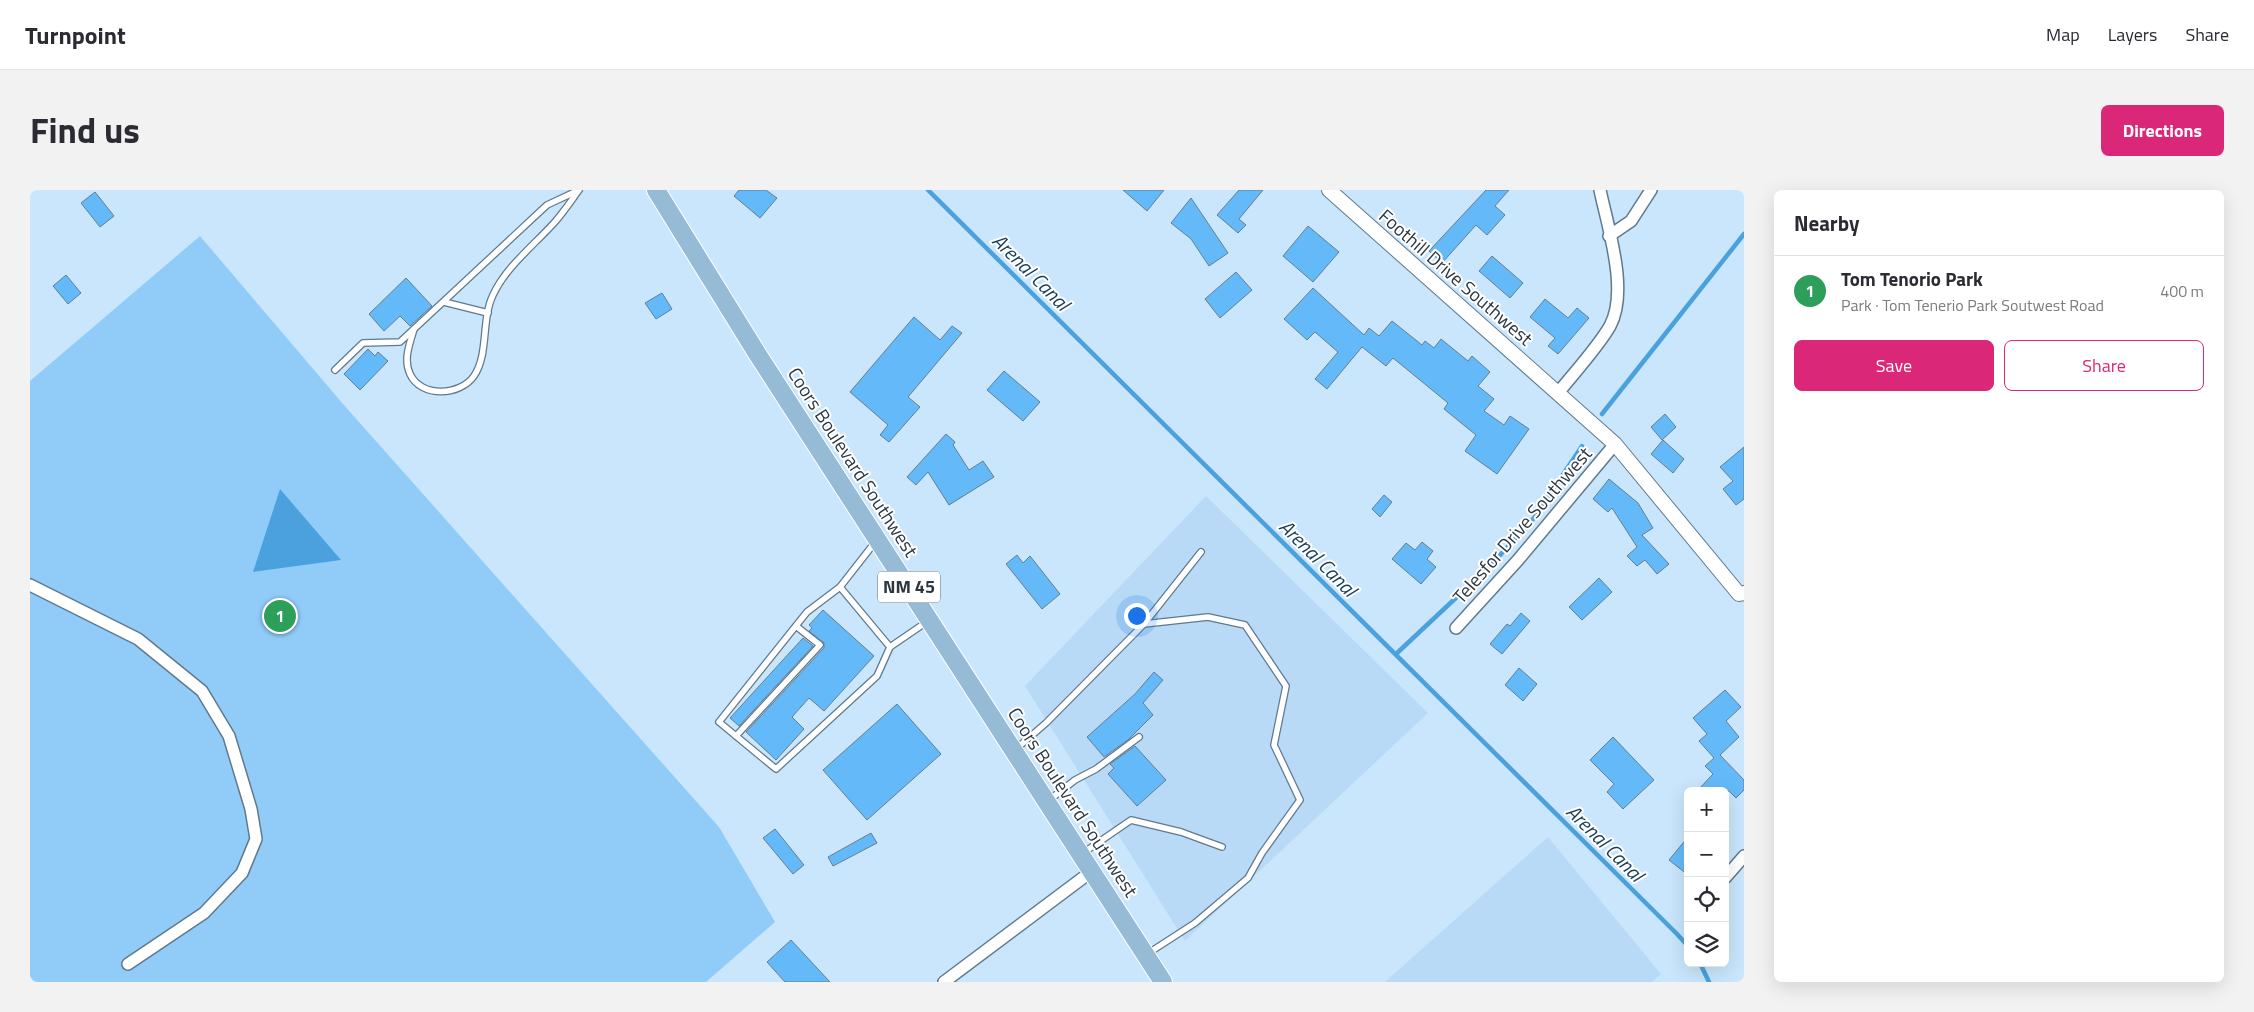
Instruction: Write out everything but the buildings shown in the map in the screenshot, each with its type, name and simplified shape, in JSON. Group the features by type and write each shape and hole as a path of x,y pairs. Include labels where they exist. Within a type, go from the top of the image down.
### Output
{"main road":[{"name":"Coors Boulevard Southwest","path":"656,190 758,355 1048,801 1163,982"}],"street":[{"name":"Foothill Drive Southwest","path":"1329,190 1615,444"},
{"path":"1558,393 1610,326 1618,306 1617,276 1600,190"},
{"path":"1609,236 1631,221 1651,190"},
{"path":"1615,444 1739,594 1744,593"},
{"name":"Telesfor Drive Southwest","path":"1456,628 1518,560 1615,444"},
{"path":"30,585 138,639 202,691 229,736 251,809 256,839 242,873 204,913 128,964"},
{"path":"1726,877 1744,856"},
{"path":"944,982 1092,871"}],"lane":[{"path":"335,370 363,343 400,342 547,205 579,190"},
{"path":"414,329 408,350 407,363 410,374 423,388 441,392 461,389 474,376 481,357 492,297 503,278 555,222 579,190"},
{"path":"444,302 488,313"},
{"path":"878,539 840,587 807,612 719,722 776,769 877,676 890,647 930,620"},
{"path":"1014,750 1046,723 1144,624 1201,552"},
{"path":"840,587 890,647"},
{"path":"1144,624 1208,618 1245,625 1286,686 1274,745 1300,800 1262,853 1248,878 1195,923 1146,955"},
{"path":"736,736 820,646 796,626"},
{"path":"1048,801 1075,780 1103,765 1139,737"},
{"path":"1081,854 1131,820 1181,832 1222,847"}],"shaded area":[{"path":"200,236 343,404 719,827 775,922 706,982 30,982 30,381"},
{"path":"280,489 341,560 253,572"},
{"path":"1206,496 1428,713 1185,941 1025,686"},
{"path":"1548,837 1661,974 1652,982 1385,982"}],"waterway":[{"name":"Arenal Canal","path":"928,190 1684,942"},
{"path":"1602,414 1744,234"},
{"path":"1396,654 1491,565 1534,518 1582,446"},
{"name":"Arenal Canal","path":"1702,967 1709,982"}],"place":[{"name":"Tom Tenorio Park","path":"280,616"}]}
